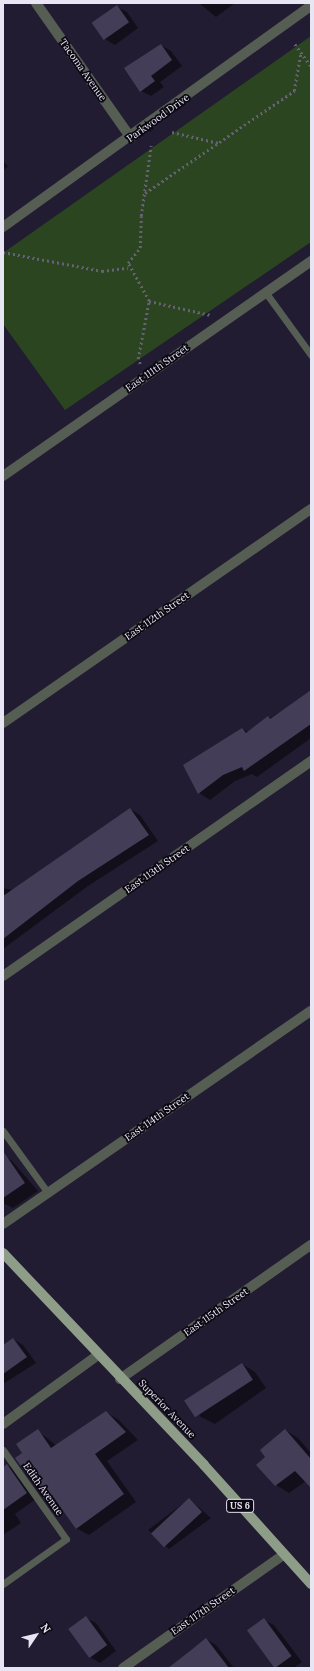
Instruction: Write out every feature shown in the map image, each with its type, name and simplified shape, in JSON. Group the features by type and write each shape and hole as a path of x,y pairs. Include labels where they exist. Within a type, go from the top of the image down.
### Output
{"main road":[{"name":"Superior Avenue","path":"3,1253 120,1379 204,1465 283,1555 311,1584"}],"street":[{"name":"Tacoma Avenue","path":"36,3 130,138"},
{"path":"298,3 308,10"},
{"name":"Parkwood Drive","path":"3,227 308,10"},
{"name":"East 111th Street","path":"3,476 311,260"},
{"name":"East 112th Street","path":"3,723 311,509"},
{"name":"East 113th Street","path":"3,976 311,761"},
{"name":"East 114th Street","path":"3,1224 311,1011"},
{"name":"East 115th Street","path":"120,1379 311,1245"},
{"path":"3,1424 98,1355"},
{"name":"East 117th Street","path":"123,1668 283,1555"}],"lane":[{"path":"266,292 311,355"},
{"path":"3,1131 48,1193"},
{"name":"Edith Avenue","path":"3,1450 66,1539 3,1584"}],"path":[{"path":"295,44 311,66"},
{"path":"145,194 294,92 301,52"},
{"path":"172,132 219,143"},
{"path":"140,364 138,359 149,301 128,268 131,256 140,248 145,194 152,146"},
{"path":"3,252 102,271 128,268"},
{"path":"149,301 207,312 210,316"}],"green space":[{"path":"311,36 311,242 65,410 3,324 3,253"}],"building":[{"path":"117,5 129,22 104,40 92,23"},
{"path":"161,44 172,60 151,76 155,81 140,92 124,68"},
{"path":"311,690 311,724 244,771 242,767 223,775 198,794 183,765 242,728 246,733 268,716 270,719"},
{"path":"130,808 149,835 78,881 3,939 3,896"},
{"path":"3,1151 25,1183 3,1198"},
{"path":"13,1338 27,1357 3,1374 3,1345"},
{"path":"242,1363 253,1380 195,1417 184,1401"},
{"path":"106,1411 126,1432 95,1454 124,1494 76,1529 52,1495 45,1500 15,1458 22,1453 16,1444 38,1429 51,1448"},
{"path":"285,1429 311,1459 311,1488 295,1471 275,1486 256,1465 265,1457 260,1450"},
{"path":"7,1464 27,1493 3,1510 3,1467"},
{"path":"189,1498 202,1512 164,1547 151,1533"},
{"path":"86,1616 107,1645 89,1658 68,1629"},
{"path":"264,1618 292,1656 274,1668 247,1630"},
{"path":"206,1638 229,1668 168,1668 190,1651"}]}
